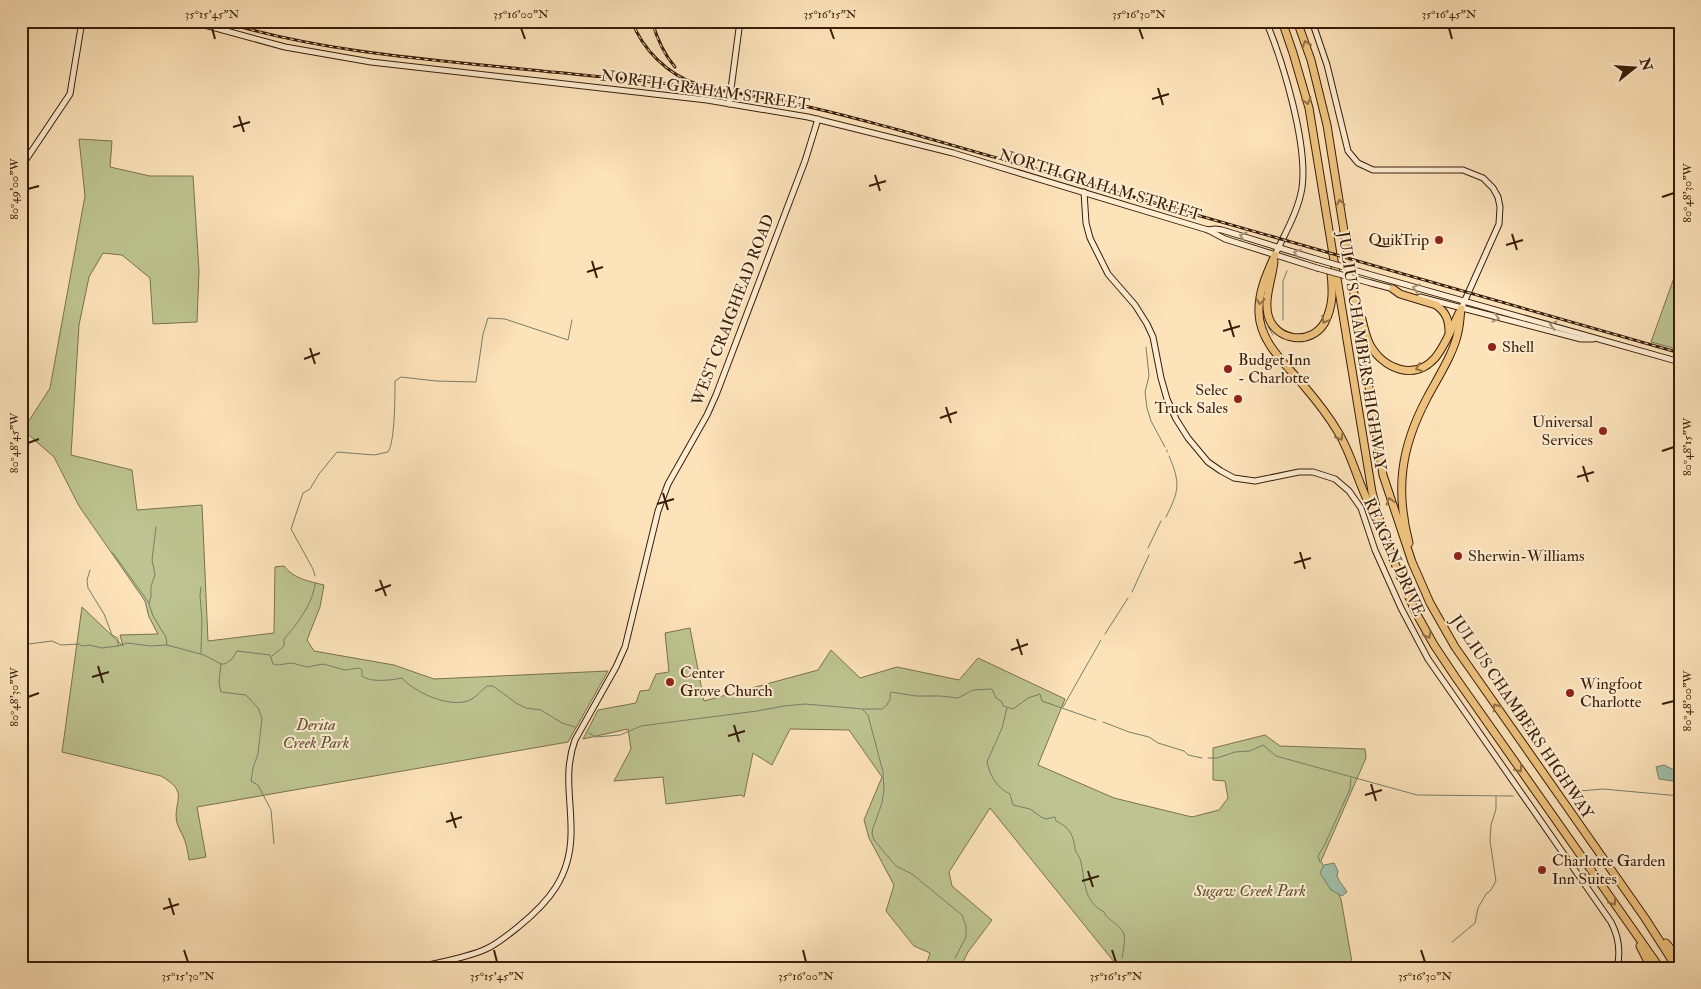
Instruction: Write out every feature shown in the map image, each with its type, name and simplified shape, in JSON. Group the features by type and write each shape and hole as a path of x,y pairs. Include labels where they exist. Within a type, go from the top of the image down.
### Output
{"highway":[{"name":"JULIUS CHAMBERS HIGHWAY","path":"1282,21 1309,108 1368,474 1380,522 1405,588 1434,645 1456,678 1660,968"},
{"name":"JULIUS CHAMBERS HIGHWAY","path":"1297,21 1311,60 1325,114 1383,475 1398,525 1419,580 1438,618 1460,654 1645,918 1677,968"},
{"path":"1275,255 1268,297 1268,314 1271,323 1277,330 1287,336 1296,338 1311,335 1325,322 1332,296 1327,221"},
{"path":"1275,255 1265,278 1261,294 1258,314 1262,329 1272,349 1316,400 1339,434 1351,457 1370,507 1380,522"},
{"path":"1353,287 1367,339 1381,359 1392,367 1411,371 1426,365 1438,353 1461,309"},
{"path":"1393,289 1400,294 1441,308 1448,320 1449,332"},
{"path":"1419,580 1403,516 1401,495 1403,464 1412,430 1458,333 1461,309"},
{"path":"1645,918 1680,960"},
{"path":"1632,930 1651,968"}],"street":[{"path":"21,167 70,94 82,21"},
{"name":"NORTH GRAHAM STREET","path":"190,21 285,47 371,62 729,104 818,119 953,154 1084,192 1208,230 1225,239 1275,255 1461,309 1581,339 1595,339"},
{"path":"729,104 740,21"},
{"path":"1266,21 1280,58 1292,104 1303,166 1302,187 1298,204 1275,255"},
{"path":"1312,21 1328,71 1346,144 1354,159 1364,167 1373,170 1466,170 1483,178 1495,191 1500,207 1499,224 1461,309"},
{"name":"WEST CRAIGHEAD ROAD","path":"416,968 473,954 488,948 526,920 545,903 561,878 568,861 570,846 568,776 570,754 575,740 622,654 664,492 707,415 716,395 805,162 818,119"},
{"name":"REAGAN DRIVE","path":"1084,192 1086,223 1090,238 1108,274 1135,305 1147,324 1153,337 1167,399 1176,419 1188,438 1208,462 1234,478 1255,481 1298,472 1313,472 1334,480 1349,491 1361,508 1375,550 1400,608 1428,659 1611,922 1619,942 1618,968"},
{"name":"NORTH GRAHAM STREET","path":"1208,230 1215,229 1680,362"}],"green space":[{"name":"Derita Creek Park","path":"79,139 112,141 110,167 150,176 193,176 199,271 197,322 153,324 150,278 122,255 103,253 89,277 79,325 71,455 132,470 137,510 202,505 208,641 274,633 275,567 284,566 297,577 324,585 320,607 307,640 314,651 394,665 434,679 608,671 568,742 197,807 206,857 189,860 185,841 177,823 178,793 170,782 161,776 62,752 82,607 123,646 120,635 158,634 149,617 145,601 79,506 54,457 23,430 50,388 85,196"},
{"path":"1680,261 1680,350 1651,342"},
{"name":"Sugaw Creek Park","path":"690,628 704,701 818,670 831,650 860,678 897,667 959,680 978,658 1065,699 1038,765 1114,798 1192,817 1219,810 1228,798 1225,781 1213,780 1213,748 1265,735 1280,746 1365,749 1366,758 1321,861 1341,899 1353,968 1119,968 990,808 949,872 952,886 992,920 968,952 960,968 915,968 926,966 930,953 914,946 886,911 894,885 869,838 864,820 882,777 849,730 790,729 772,765 753,753 744,797 741,795 666,804 663,777 614,781 631,749 628,729 583,739 598,710 636,703 640,691 649,690 656,674 669,672 665,633"}],"shaded area":[{"path":"1664,765 1680,773 1680,782 1659,779 1656,767"},
{"path":"1334,863 1338,871 1337,876 1347,892 1342,896 1331,890 1320,873 1324,865"}],"waterway":[{"path":"1283,320 1283,281 1287,271"},
{"path":"315,576 291,529 303,493 310,489 319,474 337,452 374,455 388,452 393,429 395,381 401,377 436,381 476,382 483,334 488,318 505,319 568,340 572,320"},
{"path":"1268,327 1273,335"},
{"path":"1146,347 1149,376 1145,392 1147,408 1151,421 1165,447"},
{"path":"1166,517 1174,500 1177,487 1169,456"},
{"path":"1148,548 1161,521"},
{"path":"156,527 152,560 155,575 151,586 149,604 153,616 166,637 167,645"},
{"path":"113,553 149,603"},
{"path":"1132,592 1149,555"},
{"path":"90,570 87,580 88,588 104,614 112,635 118,638 118,646"},
{"path":"272,656 284,646 284,639 304,613 315,583"},
{"path":"201,587 201,653"},
{"path":"1105,634 1128,598"},
{"path":"1063,707 1101,640"},
{"path":"21,645 52,641 61,645 79,644 102,648 127,643 151,646 167,645 204,655 221,664 225,664 232,659 237,651 270,655 273,664 277,665 292,663 307,667 323,664 345,670 359,668 362,670 362,676 370,680 402,678 425,694 445,701 455,702 464,702 472,699 487,686 493,686 516,703 526,708 541,710 562,723 575,727"},
{"path":"221,664 219,683 221,692 246,695 258,708 262,718 258,754 251,781 258,785 271,810 274,844"},
{"path":"589,733 596,737 620,735 641,726 805,704 882,709 890,700 891,692 916,696 958,698 973,690 992,689 996,698 1002,702 1003,706 1013,709 1028,698 1040,694 1042,701 1096,720"},
{"path":"1007,708 1002,728 987,762 990,772 998,785 1010,794 1013,805 1030,809 1046,819 1055,817 1056,821 1070,832 1080,860 1086,890 1092,902 1123,933 1122,958"},
{"path":"863,710 868,715 883,772 884,789 882,803 872,833 874,840 896,866 912,874 962,915 966,926 966,937 955,958"},
{"path":"1103,722 1149,737 1158,743 1184,751 1188,755 1202,758"},
{"path":"1208,758 1250,751 1263,745 1276,756 1417,795 1513,796"},
{"path":"1320,862 1318,856 1350,789 1351,778"},
{"path":"1580,791 1603,789 1680,796"},
{"path":"1452,942 1475,923 1478,908 1496,881 1490,841 1491,825 1496,809 1496,797"}],"railway":[{"path":"220,21 294,40 332,47 446,62 687,86 814,108 899,130 1680,353"},
{"path":"632,21 642,41 657,60 676,74 697,84"},
{"path":"652,21 661,46 675,67"}],"place":[{"name":"QuikTrip","path":"1439,240"},
{"name":"Shell","path":"1492,347"},
{"name":"Budget Inn - Charlotte","path":"1228,369"},
{"name":"Selec Truck Sales","path":"1238,399"},
{"name":"Universal Services","path":"1603,431"},
{"name":"Sherwin-Williams","path":"1458,556"},
{"name":"Center Grove Church","path":"670,682"},
{"name":"Wingfoot Charlotte","path":"1570,693"},
{"name":"Charlotte Garden Inn Suites","path":"1542,870"}]}
